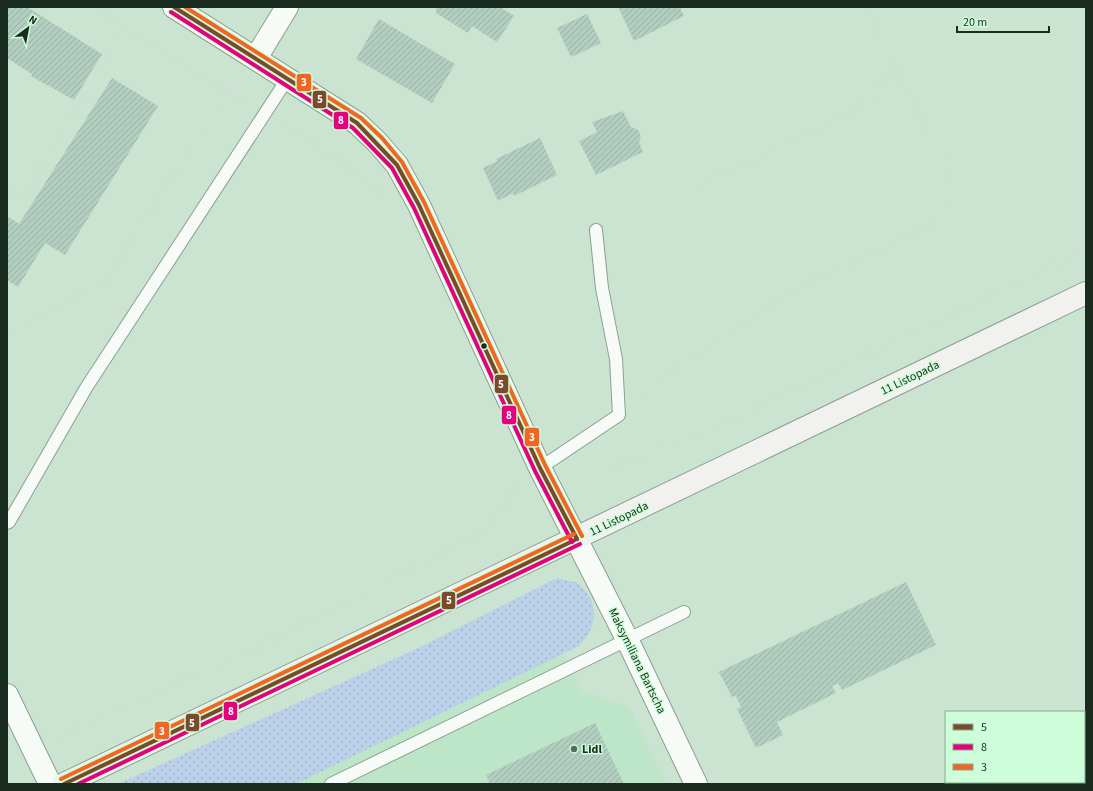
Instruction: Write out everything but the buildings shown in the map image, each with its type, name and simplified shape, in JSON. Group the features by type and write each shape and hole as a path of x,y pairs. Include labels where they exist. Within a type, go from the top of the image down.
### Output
{"main road":[{"name":"11 Listopada","path":"64,784 577,539 1086,293"}],"street":[{"name":"Maksymiliana Bartscha","path":"174,7 357,123 377,142 397,165 419,205 540,468 577,539 696,784"},
{"path":"252,56 287,7"},
{"path":"7,695 50,784"}],"lane":[{"path":"7,523 9,522 86,388 288,78"},
{"path":"540,468 619,414 616,359 602,288 596,230"},
{"path":"336,783 626,639 684,612"}],"path":[{"path":"92,7 264,114 312,142 362,177 384,199"},
{"path":"619,414 665,376 776,302 828,272 909,237 929,224 944,210 950,187 944,162 866,7"},
{"path":"7,192 20,200 125,28"},
{"path":"7,330 104,284 226,90 252,56"},
{"path":"704,184 846,115 874,96 895,66"},
{"path":"514,479 517,486"}],"shaded area":[{"path":"557,578 578,583 591,600 594,613 592,625 587,636 579,646 296,784 118,784 423,646"},
{"path":"560,649 582,691 629,707 666,784 281,784"}],"transit line":[{"name":"5","path":"174,7 357,123 397,165 419,205 540,468 577,539"},
{"name":"3","path":"185,7 361,118 382,138 402,162 424,202 545,465 582,536"},
{"name":"8","path":"171,12 353,128 392,168 414,208 535,471 572,542"},
{"name":"3","path":"61,779 574,534"},
{"name":"5","path":"64,784 577,539"},
{"name":"8","path":"78,784 580,544"}],"place":[{"name":"Lidl","path":"574,749"}]}
